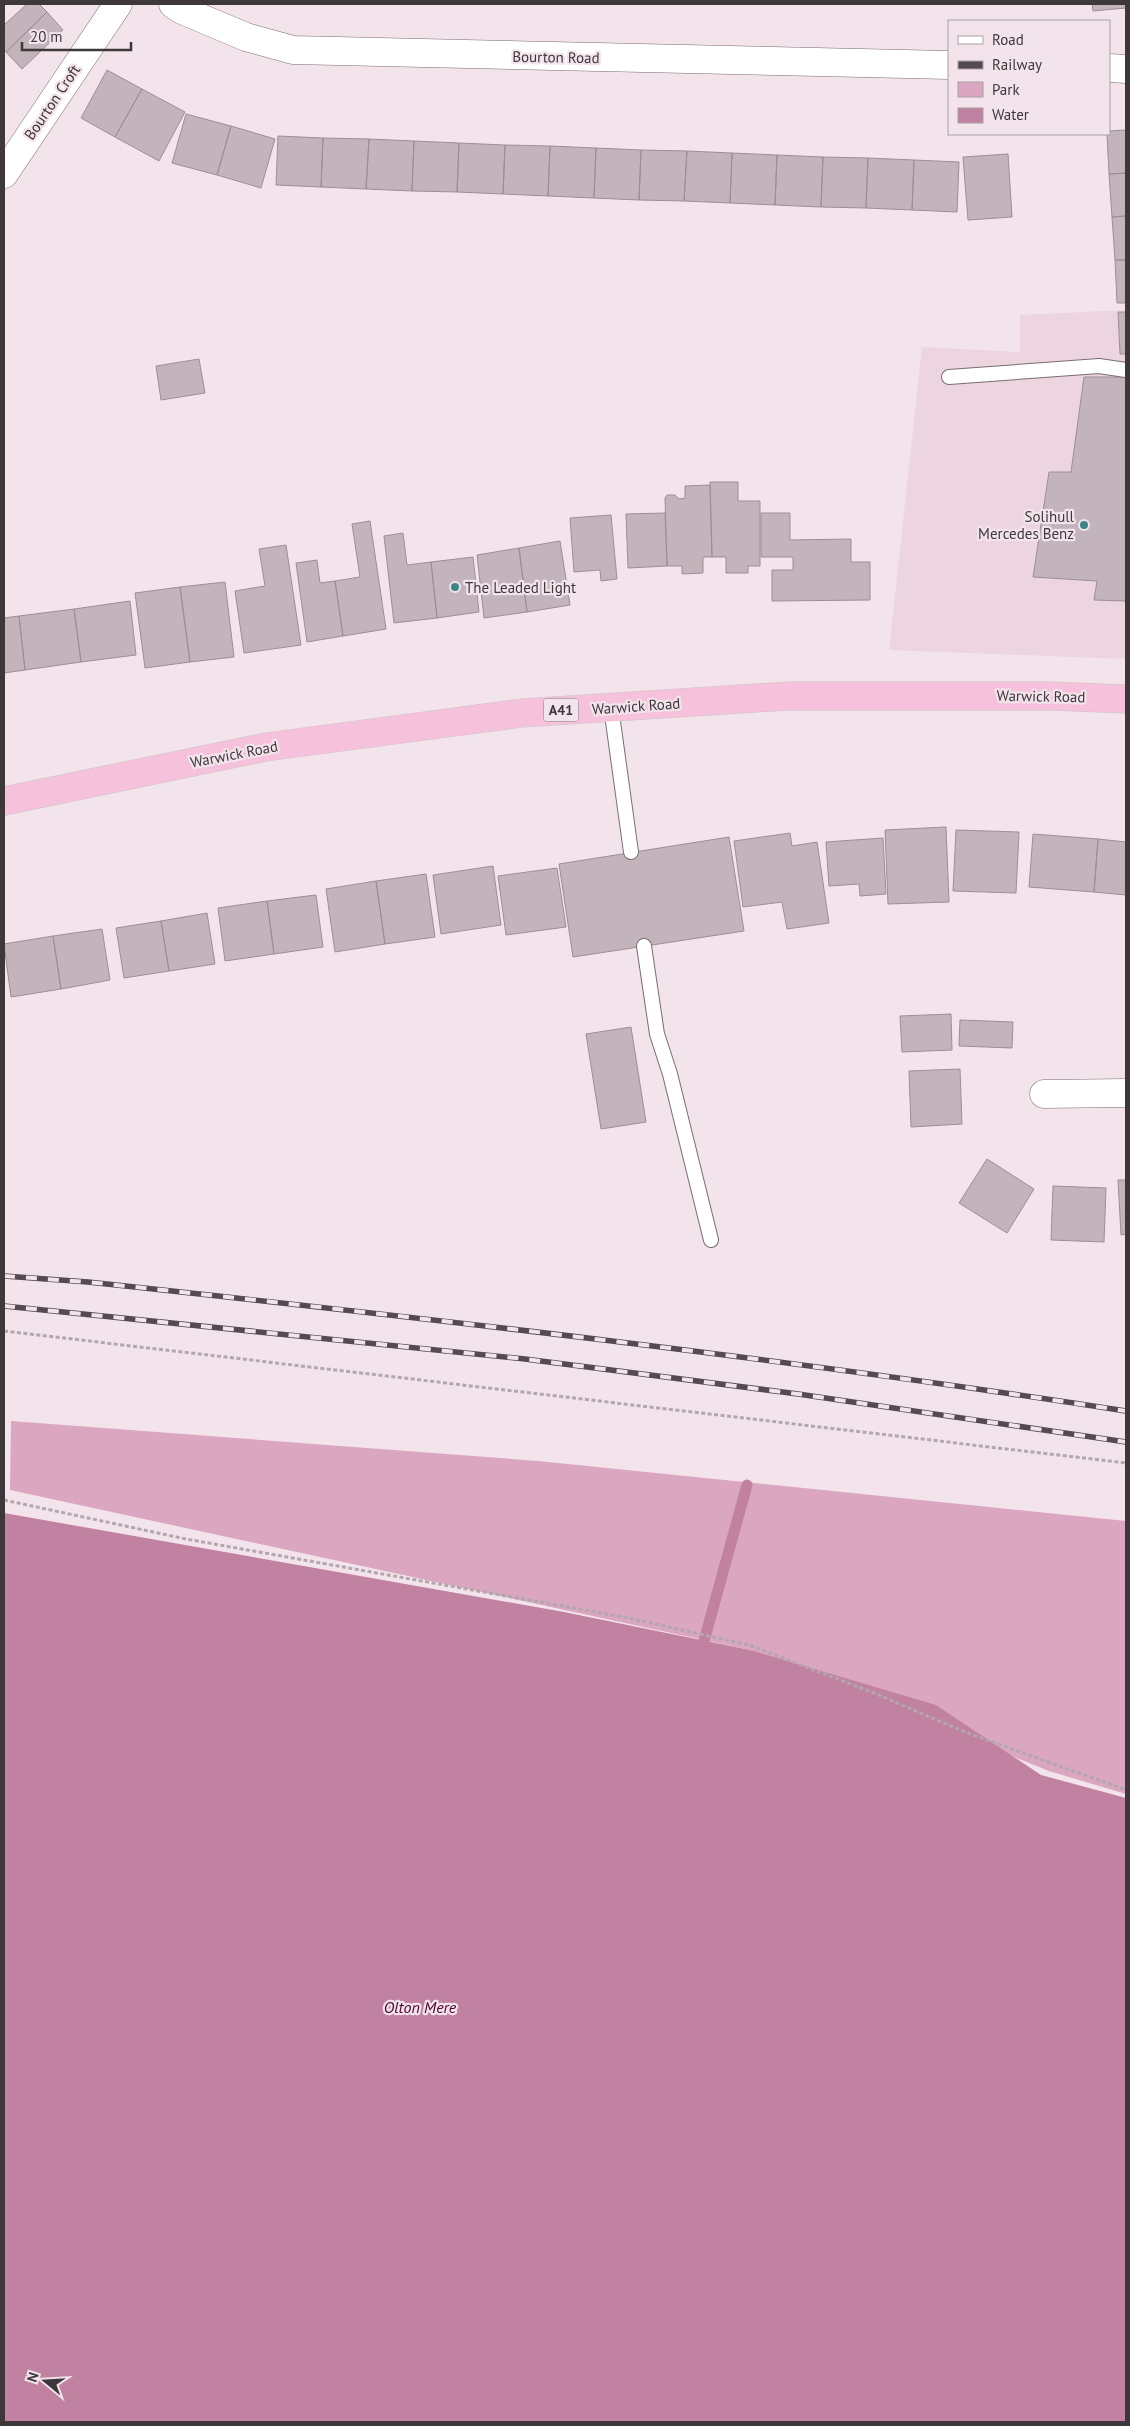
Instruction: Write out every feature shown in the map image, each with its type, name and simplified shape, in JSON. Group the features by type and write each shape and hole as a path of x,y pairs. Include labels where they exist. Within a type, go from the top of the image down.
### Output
{"highway":[{"name":"Warwick Road","path":"4,801 266,747 522,712 789,696 1050,696 1126,699"}],"street":[{"name":"Bourton Croft","path":"4,174 118,4"},
{"name":"Bourton Road","path":"173,4 182,10 246,37 293,50 948,65"},
{"path":"1110,68 1126,69"},
{"path":"1044,1094 1126,1092"}],"lane":[{"path":"949,377 1100,366 1126,370"},
{"path":"611,707 631,852"},
{"path":"644,946 658,1034 670,1074 711,1240"}],"path":[{"path":"4,1331 1126,1463"},
{"path":"4,1500 186,1539 624,1617 749,1645 874,1693 965,1732 1126,1790"}],"shaded area":[{"path":"1126,310 1126,659 889,650 922,347 1020,352 1020,315"}],"green space":[{"path":"11,1421 538,1461 1126,1521 1126,1794 1049,1771 750,1650 10,1490"}],"water":[{"name":"Olton Mere","path":"4,1513 564,1612 750,1650 936,1705 1041,1775 1126,1798 1126,2422 4,2422"}],"building":[{"path":"27,4 39,4 47,12 6,52 4,50 4,25"},
{"path":"1092,4 1126,4 1126,8 1093,11"},
{"path":"47,12 63,30 22,69 6,52"},
{"path":"107,70 142,89 115,137 81,118"},
{"path":"142,89 185,112 159,161 115,137"},
{"path":"186,114 231,126 217,175 172,163"},
{"path":"231,126 275,139 261,188 217,175"},
{"path":"1126,130 1126,173 1109,174 1107,135 1110,135 1110,131"},
{"path":"278,136 323,138 321,187 276,185"},
{"path":"323,138 369,139 366,189 321,187"},
{"path":"369,139 414,141 412,191 366,189"},
{"path":"414,141 459,143 457,192 412,191"},
{"path":"459,143 505,145 503,194 457,192"},
{"path":"505,145 550,146 548,196 503,194"},
{"path":"550,146 596,148 594,198 548,196"},
{"path":"596,148 641,150 639,200 594,198"},
{"path":"641,150 687,151 684,201 639,200"},
{"path":"687,151 732,153 730,203 684,201"},
{"path":"732,153 777,155 775,205 730,203"},
{"path":"1008,154 1012,217 968,220 963,157"},
{"path":"777,155 823,157 821,207 775,205"},
{"path":"823,157 868,158 866,208 821,207"},
{"path":"868,158 914,160 912,210 866,208"},
{"path":"914,160 959,162 957,212 912,210"},
{"path":"1126,173 1126,216 1112,217 1109,174"},
{"path":"1126,216 1126,260 1115,260 1112,217"},
{"path":"1115,260 1126,260 1126,303 1117,303"},
{"path":"1118,312 1126,312 1126,354 1120,354"},
{"path":"199,359 205,393 161,400 156,366"},
{"name":"Solihull Mercedes Benz","path":"1084,377 1126,377 1126,601 1094,600 1097,581 1033,577 1049,472 1071,472"},
{"path":"710,482 738,482 738,501 760,501 760,566 748,566 748,573 726,573 726,557 712,557"},
{"path":"710,485 712,557 703,557 703,573 682,574 682,566 667,566 665,498 667,495 675,495 679,499 685,498 685,486"},
{"path":"665,513 667,566 628,568 626,514"},
{"path":"761,513 790,513 790,540 851,539 851,562 870,562 870,600 772,601 772,570 793,570 793,557 761,557"},
{"path":"611,515 617,579 601,581 600,570 574,572 570,518"},
{"path":"370,521 386,629 343,636 335,581 360,577 352,524"},
{"path":"403,533 407,565 431,562 437,618 394,623 384,536"},
{"path":"560,541 570,605 527,612 519,548"},
{"path":"286,545 301,645 244,653 235,591 265,586 259,549"},
{"path":"519,548 527,612 484,618 477,555"},
{"name":"The Leaded Light","path":"473,557 479,612 437,618 431,562"},
{"path":"317,560 320,583 335,581 343,636 307,642 296,563"},
{"path":"225,582 234,657 190,662 180,587"},
{"path":"180,587 190,662 145,668 135,593"},
{"path":"130,601 136,655 81,662 74,609"},
{"path":"74,609 81,662 25,670 19,616"},
{"path":"19,616 25,670 4,673 4,618"},
{"path":"946,827 949,902 888,904 885,830"},
{"path":"956,830 1019,832 1016,893 953,891"},
{"path":"790,833 792,846 817,842 829,923 787,929 782,902 743,907 734,841"},
{"path":"1033,834 1098,839 1094,892 1029,887"},
{"path":"729,837 744,931 573,957 559,864"},
{"path":"883,838 886,894 860,896 859,884 829,886 826,842"},
{"path":"1098,839 1126,842 1126,895 1094,892"},
{"path":"493,866 501,925 441,934 433,875"},
{"path":"557,868 566,927 506,935 498,876"},
{"path":"426,874 435,937 385,944 376,881"},
{"path":"376,881 385,944 335,952 326,889"},
{"path":"316,895 323,947 274,954 267,901"},
{"path":"267,901 274,954 225,961 218,908"},
{"path":"207,913 215,964 169,971 161,921"},
{"path":"161,921 169,971 124,978 116,928"},
{"path":"102,929 110,980 61,989 53,936"},
{"path":"53,936 61,989 11,997 4,944"},
{"path":"951,1014 952,1050 902,1052 900,1016"},
{"path":"960,1020 1013,1022 1012,1048 959,1046"},
{"path":"631,1027 646,1122 601,1129 586,1034"},
{"path":"960,1069 962,1124 911,1127 909,1071"},
{"path":"987,1159 1034,1189 1007,1233 959,1203"},
{"path":"1118,1180 1126,1180 1126,1234 1121,1235"},
{"path":"1053,1186 1106,1188 1104,1242 1051,1240"}],"waterway":[{"path":"704,1641 747,1485"}],"railway":[{"path":"4,1276 88,1282 608,1340 1126,1411"},
{"path":"4,1306 525,1359 798,1394 1126,1442"}],"place":[{"name":"Solihull Mercedes Benz","path":"1084,525"},
{"name":"The Leaded Light","path":"455,587"}]}
